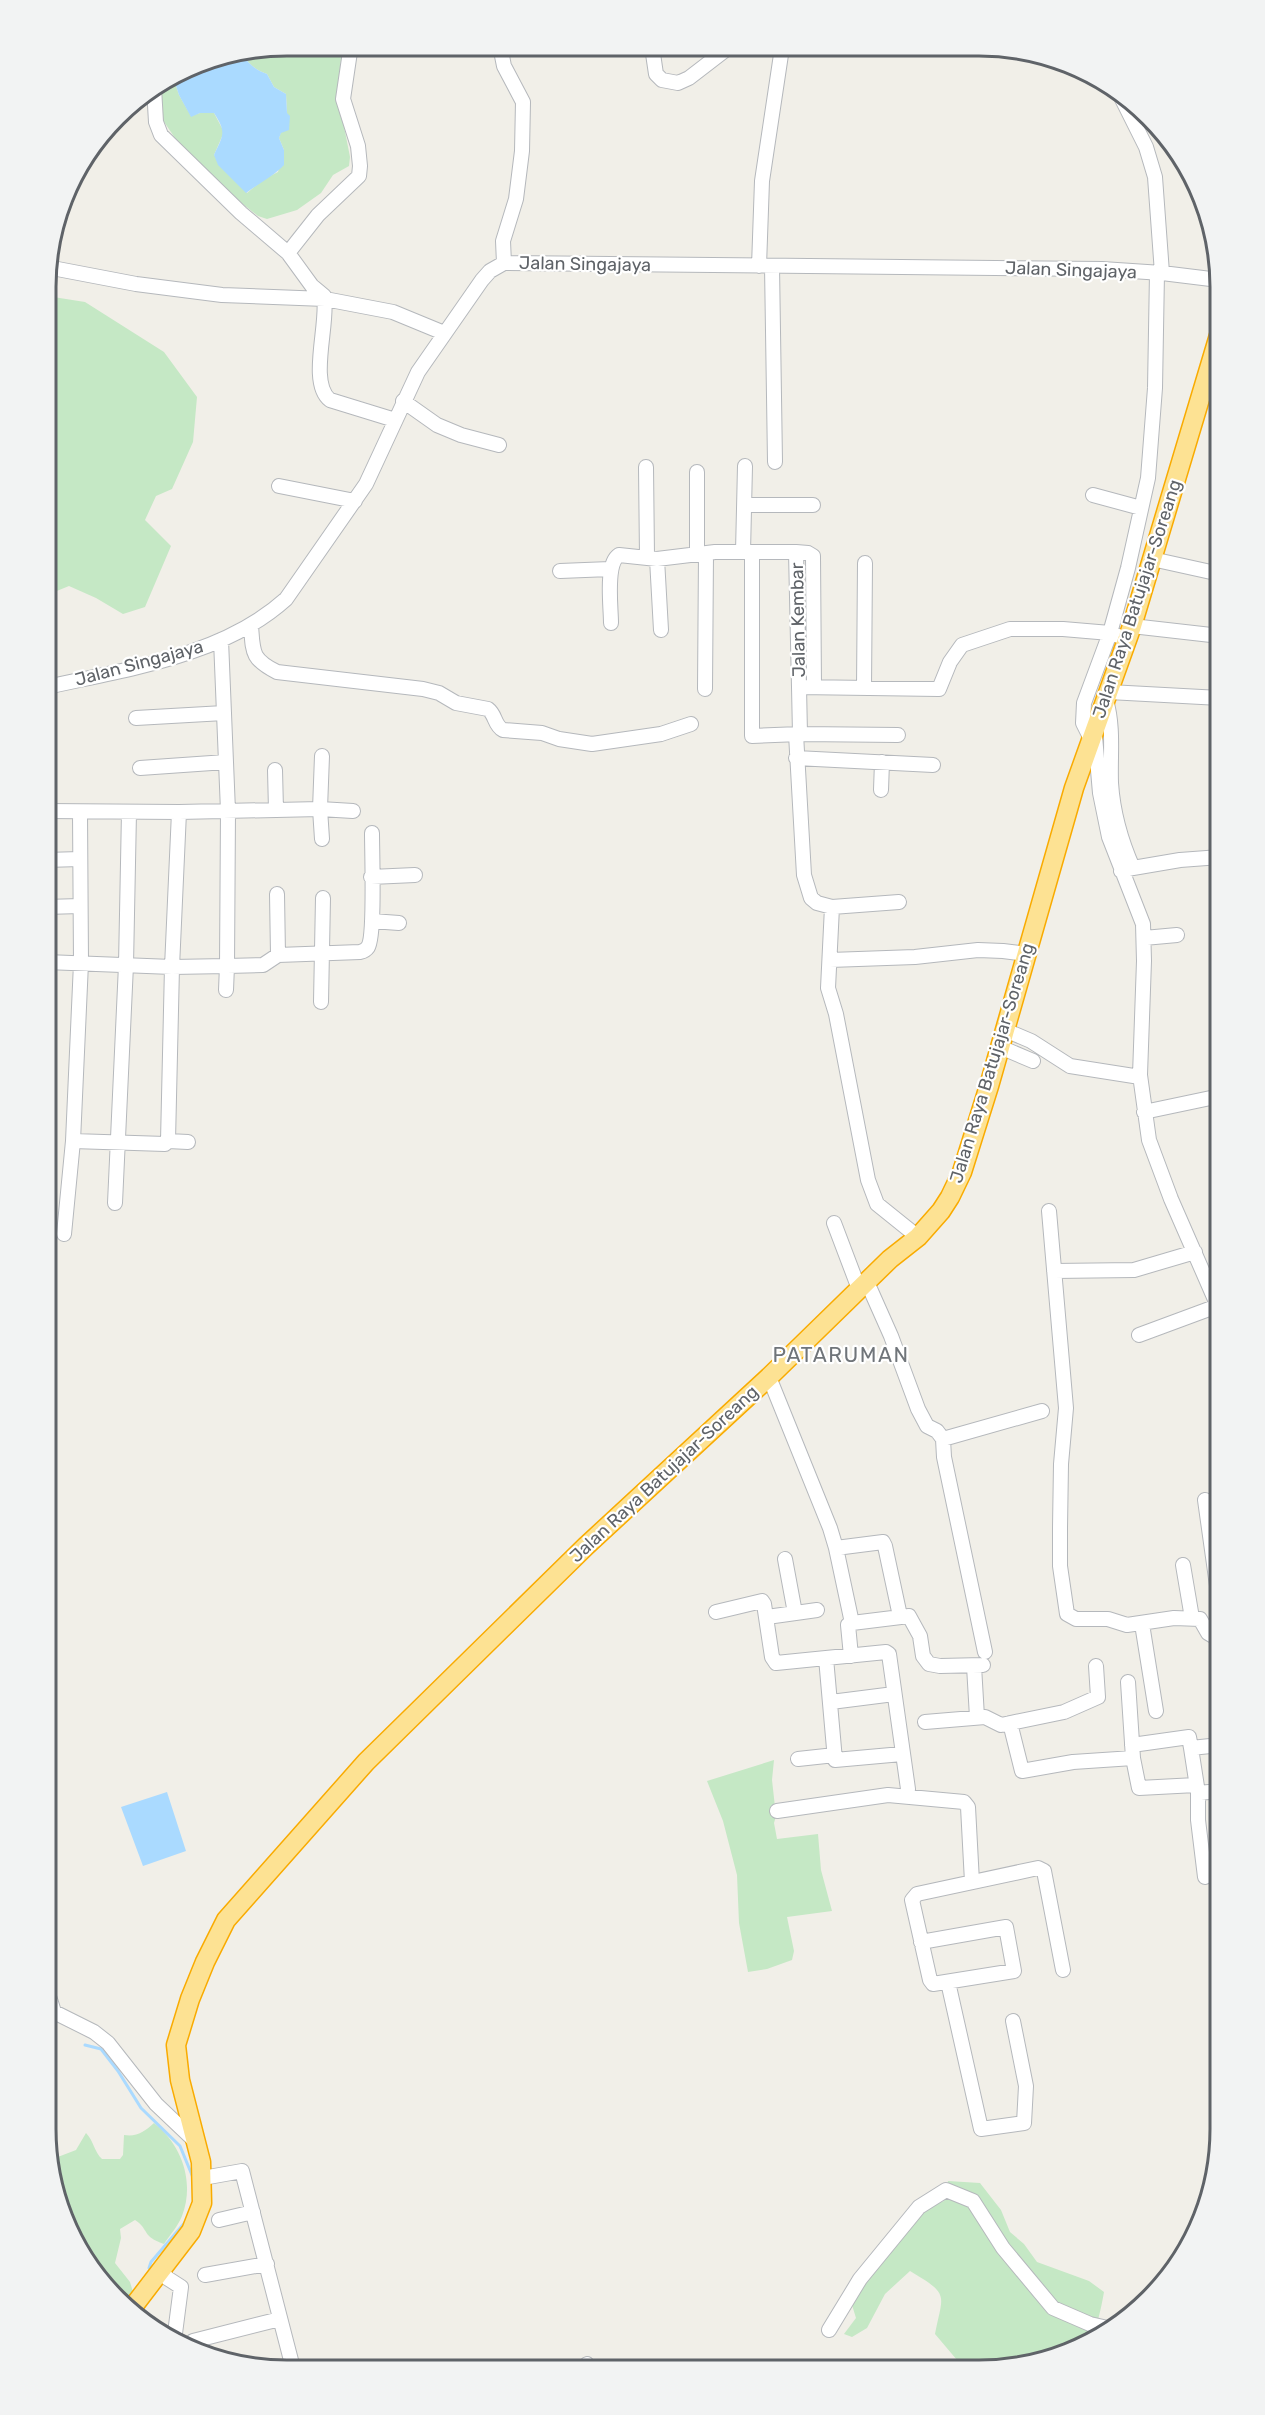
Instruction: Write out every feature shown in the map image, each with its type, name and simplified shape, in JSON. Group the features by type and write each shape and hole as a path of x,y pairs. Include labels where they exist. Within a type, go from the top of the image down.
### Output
{"highway":[{"name":"Jalan Raya Batujajar-Soreang","path":"136,2303 195,2224 202,2203 203,2178 180,2080 176,2045 190,1999 226,1920 366,1762 579,1553 918,1237 944,1207 962,1172 1003,1039 1058,843 1106,699 1120,634 1152,559 1210,367"}],"street":[{"path":"288,253 318,215 358,176 359,155 344,99 350,55"},
{"path":"502,55 504,66 523,102 522,151 516,199 503,241 504,263"},
{"path":"653,55 656,74 662,80 678,83 689,78 719,55"},
{"path":"775,462 763,170 781,55"},
{"path":"155,97 156,122 161,135 241,213 288,253 325,300 320,372 322,391 330,400 395,420"},
{"path":"1127,109 1152,164 1155,177 1159,273 1155,388 1148,478 1128,568 1120,634 1082,714 1083,723 1094,730 1103,814 1109,837 1127,869"},
{"name":"Jalan Singajaya","path":"56,685 179,655 221,640 251,625 286,599 366,484 418,372 482,280 490,271 504,263 1065,268 1159,273 1210,279"},
{"path":"56,269 136,284 222,295 325,300 393,312 444,333"},
{"path":"403,401 436,425 471,438 499,445"},
{"path":"745,466 752,736 898,735"},
{"path":"646,467 652,558 661,630"},
{"path":"697,472 705,689"},
{"path":"279,486 355,501"},
{"path":"1093,495 1141,508"},
{"path":"745,505 813,505"},
{"name":"Jalan Kembar","path":"610,569 613,560 619,555 652,558 715,552 796,552 799,687 939,689 950,662 962,645 1010,629 1064,629 1120,634"},
{"path":"796,552 813,556 814,687"},
{"path":"1152,559 1210,572"},
{"path":"864,688 865,562"},
{"path":"560,570 610,569 611,623"},
{"path":"251,625 254,654 263,664 277,672 423,689 439,693 456,703 488,709 492,712 498,727 503,730 542,733 559,739 592,744 661,734 692,723"},
{"path":"1120,634 1210,636"},
{"path":"221,640 228,811 226,990"},
{"path":"799,687 796,758 807,887 811,898 817,903 832,907 899,902"},
{"path":"1210,698 1106,699 1113,732 1111,764 1114,806 1144,938 1140,1077 1144,1112 1149,1140 1158,1167 1210,1286"},
{"path":"136,718 224,713"},
{"path":"322,756 320,809 322,839"},
{"path":"796,758 933,765"},
{"path":"140,768 226,762"},
{"path":"881,790 882,762"},
{"path":"275,770 276,810"},
{"path":"56,811 320,809 353,811"},
{"path":"64,1234 73,1141 81,963 80,812"},
{"path":"116,1203 126,965 129,812"},
{"path":"168,1141 172,967 179,812"},
{"path":"56,962 172,967 263,965 278,955 366,950 369,946 372,921 372,833"},
{"path":"1127,869 1210,858"},
{"path":"56,860 80,859"},
{"path":"371,876 415,875"},
{"path":"277,894 278,955"},
{"path":"321,1002 323,898"},
{"path":"56,907 80,906"},
{"path":"832,907 828,988 836,1014 868,1180 877,1204 918,1237"},
{"path":"372,921 399,923"},
{"path":"1144,938 1177,935"},
{"path":"830,960 915,957 966,951 1003,951 1027,954"},
{"path":"1003,1039 1031,1041 1070,1066 1140,1077"},
{"path":"1003,1039 1033,1061"},
{"path":"1144,1112 1210,1098"},
{"path":"73,1141 165,1144 168,1141 188,1142"},
{"path":"1049,1211 1066,1408 1061,1464 1060,1566 1067,1614 1076,1619 1108,1619 1126,1625 1174,1618 1210,1617"},
{"path":"834,1223 863,1286 891,1336 918,1409 927,1426 937,1431 943,1439 944,1457 981,1661 977,1717"},
{"path":"1054,1271 1134,1270 1195,1252"},
{"path":"1139,1335 1210,1310"},
{"path":"769,1377 836,1548 852,1623"},
{"path":"943,1439 1042,1411"},
{"path":"1205,1500 1210,1536"},
{"path":"836,1548 882,1542 885,1546 900,1616"},
{"path":"785,1559 795,1613"},
{"path":"1183,1564 1196,1619 1210,1634"},
{"path":"716,1612 762,1601 773,1660 776,1662 889,1654 908,1788 907,1797"},
{"path":"766,1617 817,1610"},
{"path":"851,1656 848,1625 909,1616 920,1636 923,1656 929,1664 981,1661"},
{"path":"1142,1624 1148,1673 1156,1711"},
{"path":"826,1658 836,1761 902,1754"},
{"path":"925,1722 989,1717 1001,1725 1064,1712 1098,1696 1096,1666"},
{"path":"1128,1682 1132,1752 1138,1788 1210,1790"},
{"path":"831,1702 894,1694"},
{"path":"1010,1723 1022,1771 1132,1752 1189,1737 1197,1789 1198,1820 1205,1877"},
{"path":"1191,1748 1210,1746"},
{"path":"798,1759 835,1755"},
{"path":"777,1810 888,1795 964,1802 967,1804 972,1881"},
{"path":"921,1942 1006,1927 1014,1971 933,1984 921,1942 912,1900 914,1896 972,1881 1038,1868 1044,1871 1064,1970"},
{"path":"948,1982 981,2129 1024,2123 1026,2085 1013,2021"},
{"path":"56,2013 94,2032 108,2043 156,2104 196,2142"},
{"path":"203,2178 242,2171 291,2360"},
{"path":"829,2330 860,2279 919,2207 946,2190 973,2200 1003,2247 1053,2308 1098,2326"},
{"path":"219,2220 253,2211"},
{"path":"205,2275 267,2264"},
{"path":"161,2269 167,2278 181,2287 175,2331"},
{"path":"195,2341 280,2319"}],"green space":[{"path":"286,55 341,55 338,96 350,157 349,166 333,175 321,193 297,210 267,219 258,216 219,185 175,138 158,113 159,94 175,84 191,116 200,113 214,113 224,132 214,155 247,193 264,179 278,172 284,150 279,138 287,113 286,94 274,87 267,74 259,71 246,59 256,57"},
{"path":"56,297 85,302 164,352 197,397 193,442 172,489 156,496 145,520 171,546 145,607 123,614 69,586 56,591"},
{"path":"774,1760 772,1780 777,1839 818,1834 821,1870 832,1911 787,1917 794,1951 792,1960 767,1969 748,1972 739,1923 737,1875 723,1821 707,1781"},
{"path":"154,2123 164,2132 179,2153 186,2177 186,2203 180,2220 164,2244 149,2236 135,2220 120,2229 121,2238 115,2263 130,2282 133,2292 129,2297 103,2269 79,2231 63,2188 57,2157 76,2150 86,2133 102,2159 120,2159 123,2155 124,2135 133,2135"},
{"path":"948,2181 980,2183 1001,2210 1010,2232 1024,2244 1037,2262 1089,2281 1104,2292 1094,2329 1038,2352 1009,2358 957,2360 935,2334 941,2296 932,2285 910,2271 885,2294 867,2328 852,2337 844,2334 856,2318 852,2305 890,2246 916,2218 944,2201"}],"water":[{"path":"246,59 259,71 267,74 274,87 286,94 287,113 290,116 289,130 281,133 279,138 284,150 284,165 246,193 218,165 214,155 220,143 222,130 214,113 200,113 191,117 175,84 212,68"},
{"path":"167,1792 186,1851 143,1866 121,1807"}],"waterway":[{"path":"85,2045 101,2049 141,2108 180,2146 194,2180"},
{"path":"152,2269 149,2268 151,2262 187,2220"}],"district":[{"name":"PATARUMAN","path":"841,1354"}]}
